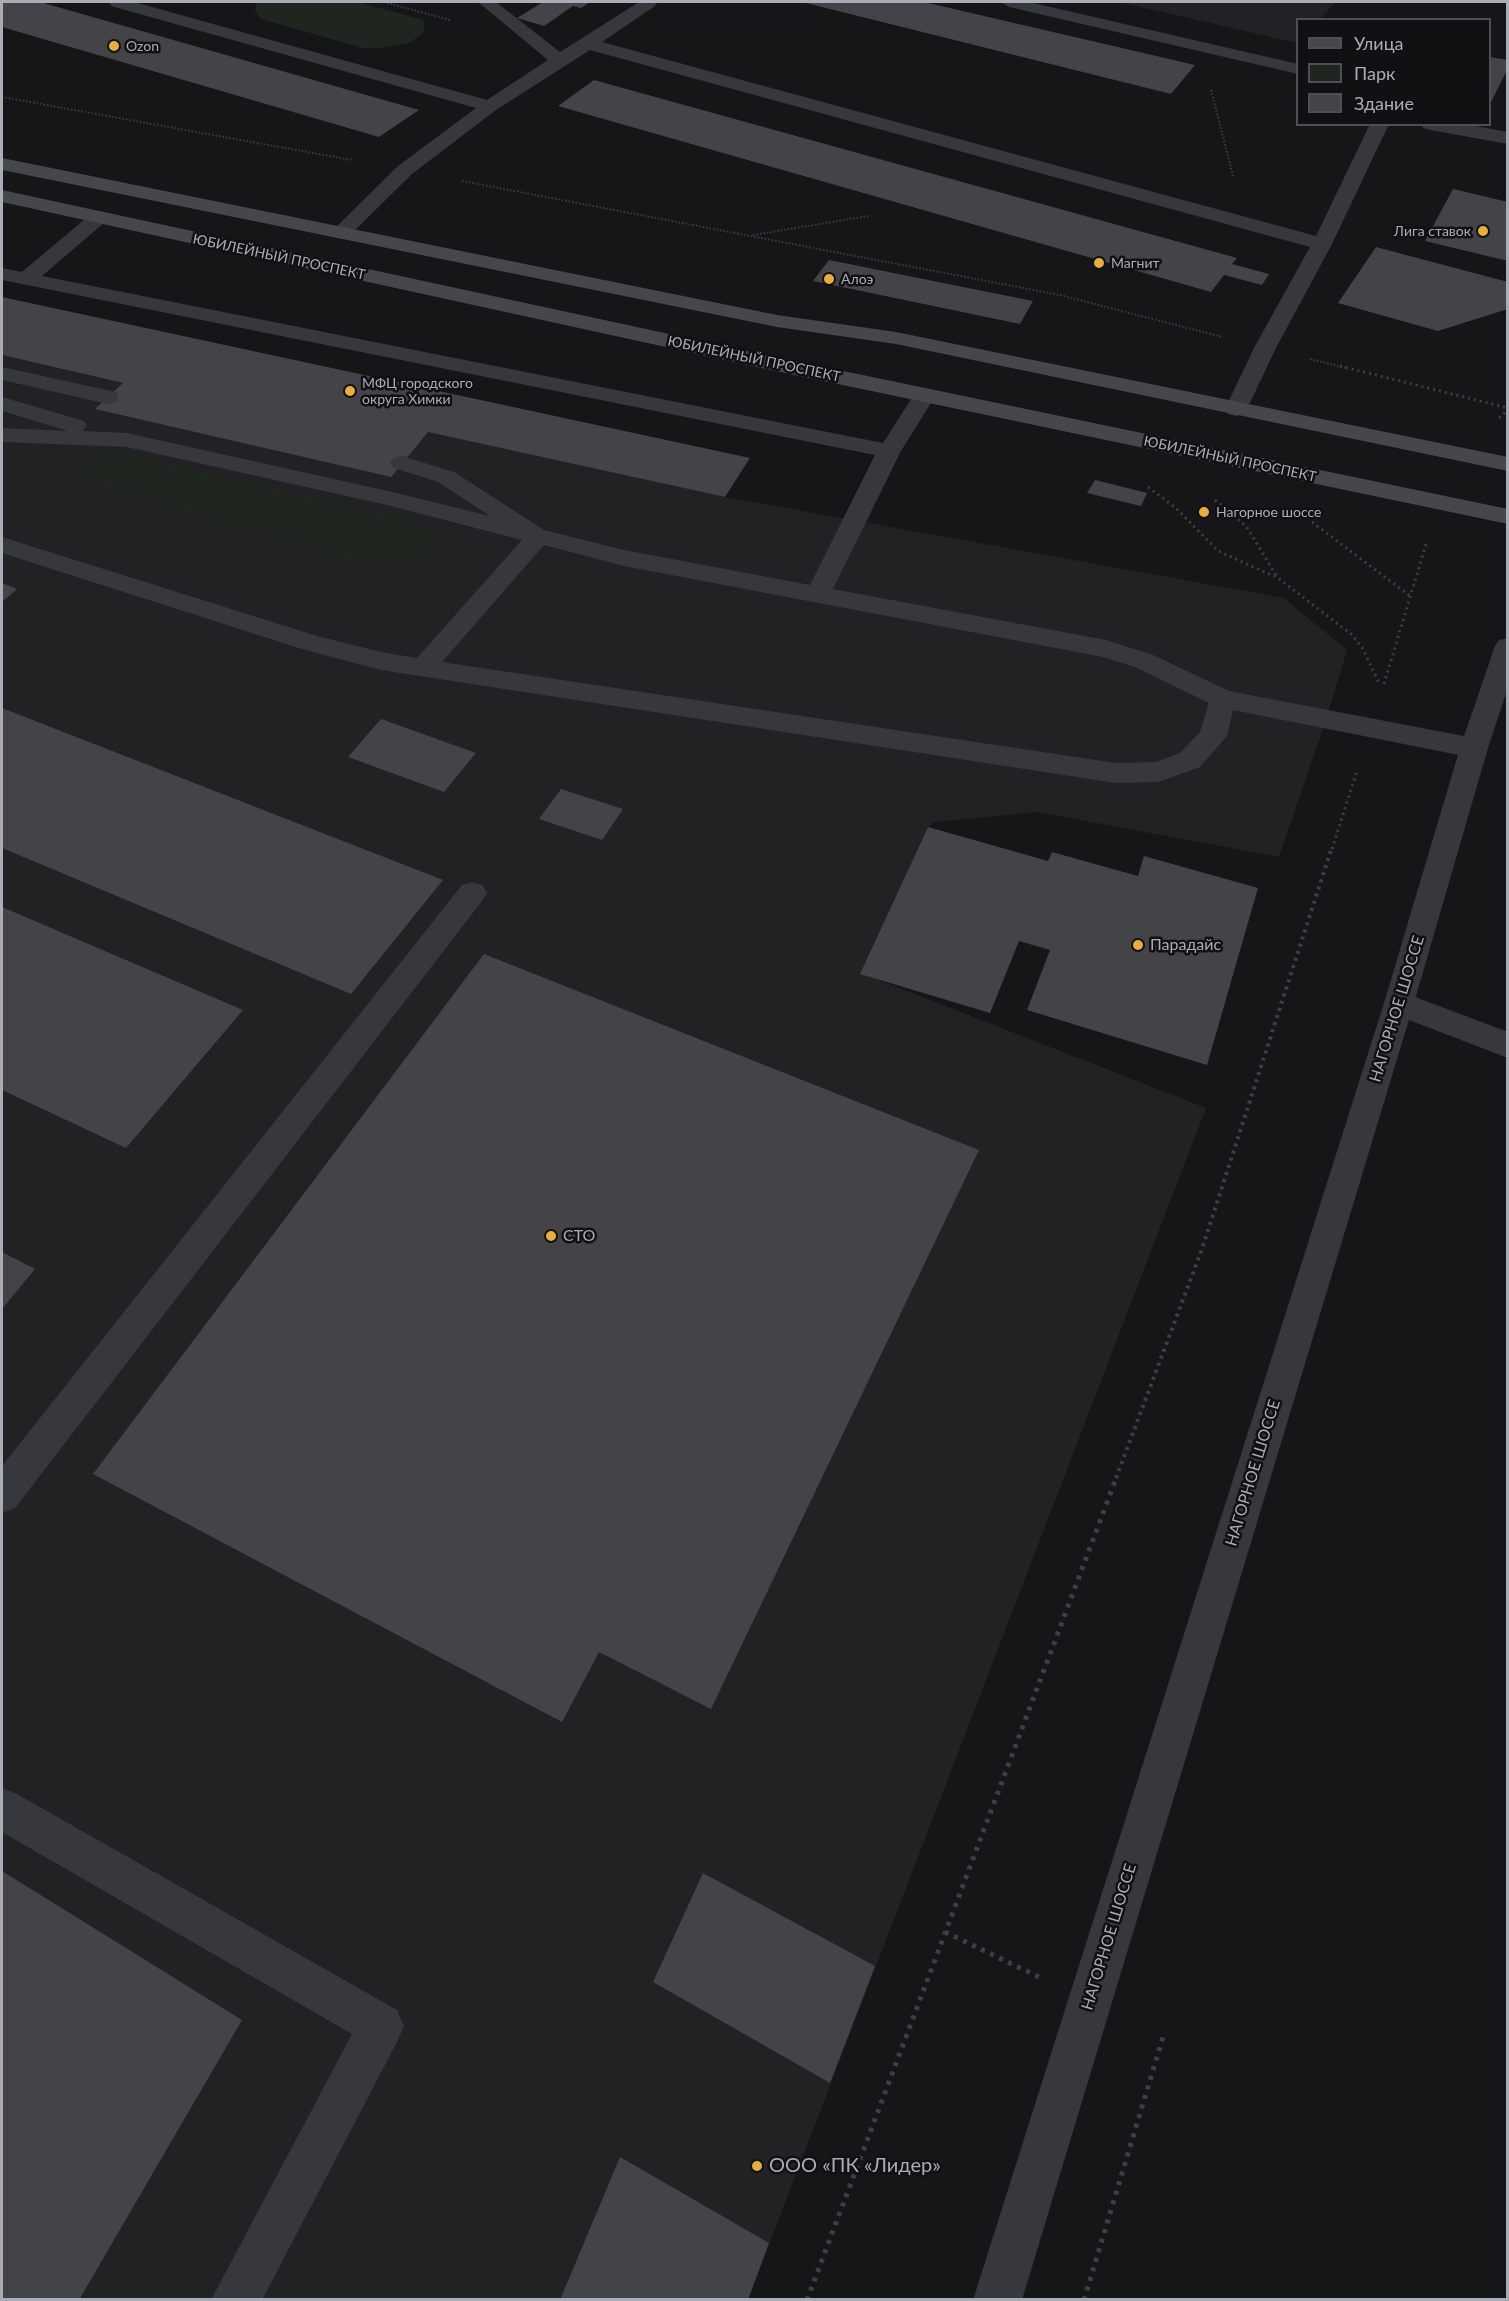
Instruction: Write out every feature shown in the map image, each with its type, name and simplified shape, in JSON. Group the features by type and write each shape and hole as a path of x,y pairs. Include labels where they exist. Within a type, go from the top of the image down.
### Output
{"main road":[{"path":"2,164 777,321 897,338 1508,464"},
{"name":"ЮБИЛЕЙНЫЙ ПРОСПЕКТ","path":"2,196 925,395 1508,517"}],"street":[{"path":"117,2 490,106"},
{"path":"486,2 559,60"},
{"path":"341,233 405,170 490,106 649,2"},
{"path":"1009,2 1296,69"},
{"path":"588,44 1322,244"},
{"path":"1236,409 1265,348 1322,244 1379,126"},
{"path":"1441,126 1508,138"},
{"path":"26,279 98,218"},
{"path":"2,274 889,451"},
{"path":"2,374 108,397"},
{"path":"818,595 889,451 925,395"},
{"path":"2,404 127,440 388,498 624,558 1106,648 1144,661 1223,699 1474,748"},
{"path":"2,435 127,440"},
{"path":"402,463 446,477 538,537"},
{"path":"423,668 538,537"},
{"path":"2,545 311,643 381,661 1116,773 1158,772 1190,760 1213,736 1223,699"},
{"name":"НАГОРНОЕ ШОССЕ","path":"997,2300 1399,1003 1474,748 1500,693 1508,646"},
{"path":"2,1495 472,893"},
{"path":"1399,1003 1508,1045"},
{"path":"2,1809 381,2026 235,2300"}],"path":[{"path":"1199,47 1245,223"},
{"path":"2,97 405,170 1060,295 1508,409"},
{"path":"751,236 868,216"},
{"path":"1468,456 1480,433 1508,409"},
{"path":"1139,480 1176,508 1218,551 1278,578 1352,634 1363,649 1382,690 1429,535 1444,504"},
{"path":"1211,497 1246,526 1278,578"},
{"path":"1311,521 1410,596"},
{"path":"807,2300 1202,1249 1326,872 1370,728"},
{"path":"945,1932 1041,1978"},
{"path":"1084,2300 1162,2037"}],"shaded area":[{"path":"1119,2 1336,2 1321,18 1296,18 1296,43"},
{"path":"2,355 123,383 139,367 725,497 1284,598 1347,650 1326,720 1279,857 1038,812 935,822 928,827 861,973 1206,1108 748,2299 2,2300"}],"green space":[{"path":"358,2 423,20 425,26 422,34 409,43 380,48 363,48 261,19 255,11 256,3"},
{"path":"117,453 403,519 423,530 435,541 428,553 410,561 389,566 368,565 89,481 84,474 86,464"}],"building":[{"path":"2,2 40,2 419,110 379,137 2,27"},
{"path":"543,2 590,2 581,8 573,6 544,26 517,18"},
{"path":"802,2 924,2 1195,65 1171,94"},
{"path":"1491,57 1508,60 1508,68 1491,102"},
{"path":"594,80 1237,258 1232,264 1269,274 1262,285 1224,275 1211,292 558,106"},
{"path":"1453,189 1508,202 1508,261 1425,241"},
{"path":"1376,247 1508,282 1508,309 1438,331 1338,303"},
{"path":"829,260 1033,301 1020,324 813,281"},
{"path":"2,297 750,458 725,497 428,432 391,477 95,409 123,383 2,355"},
{"path":"1095,480 1147,493 1141,506 1087,493"},
{"path":"2,583 17,589 2,602"},
{"path":"2,708 443,880 351,994 2,848"},
{"path":"381,719 476,753 444,792 348,757"},
{"path":"561,789 623,809 602,840 539,819"},
{"name":"Парадайс","path":"928,827 1048,861 1052,852 1138,876 1144,856 1258,888 1207,1065 1027,1010 1050,950 1019,941 990,1013 860,974"},
{"path":"2,907 243,1010 126,1148 2,1090"},
{"path":"484,954 979,1150 711,1709 599,1652 562,1722 93,1474"},
{"path":"2,1252 35,1269 2,1309"},
{"path":"2,1871 242,2020 79,2300 2,2300"},
{"path":"703,1873 875,1966 830,2083 653,1982"},
{"path":"620,2157 769,2243 748,2300 560,2300"}],"place":[{"name":"Ozon","path":"114,46"},
{"name":"Лига ставок","path":"1483,231"},
{"name":"Магнит","path":"1099,263"},
{"name":"Алоэ","path":"829,279"},
{"name":"МФЦ городского округа Химки","path":"350,391"},
{"name":"Нагорное шоссе","path":"1204,512"},
{"name":"Парадайс","path":"1138,945"},
{"name":"СТО","path":"551,1236"},
{"name":"ООО «ПК «Лидер»","path":"757,2166"}]}
